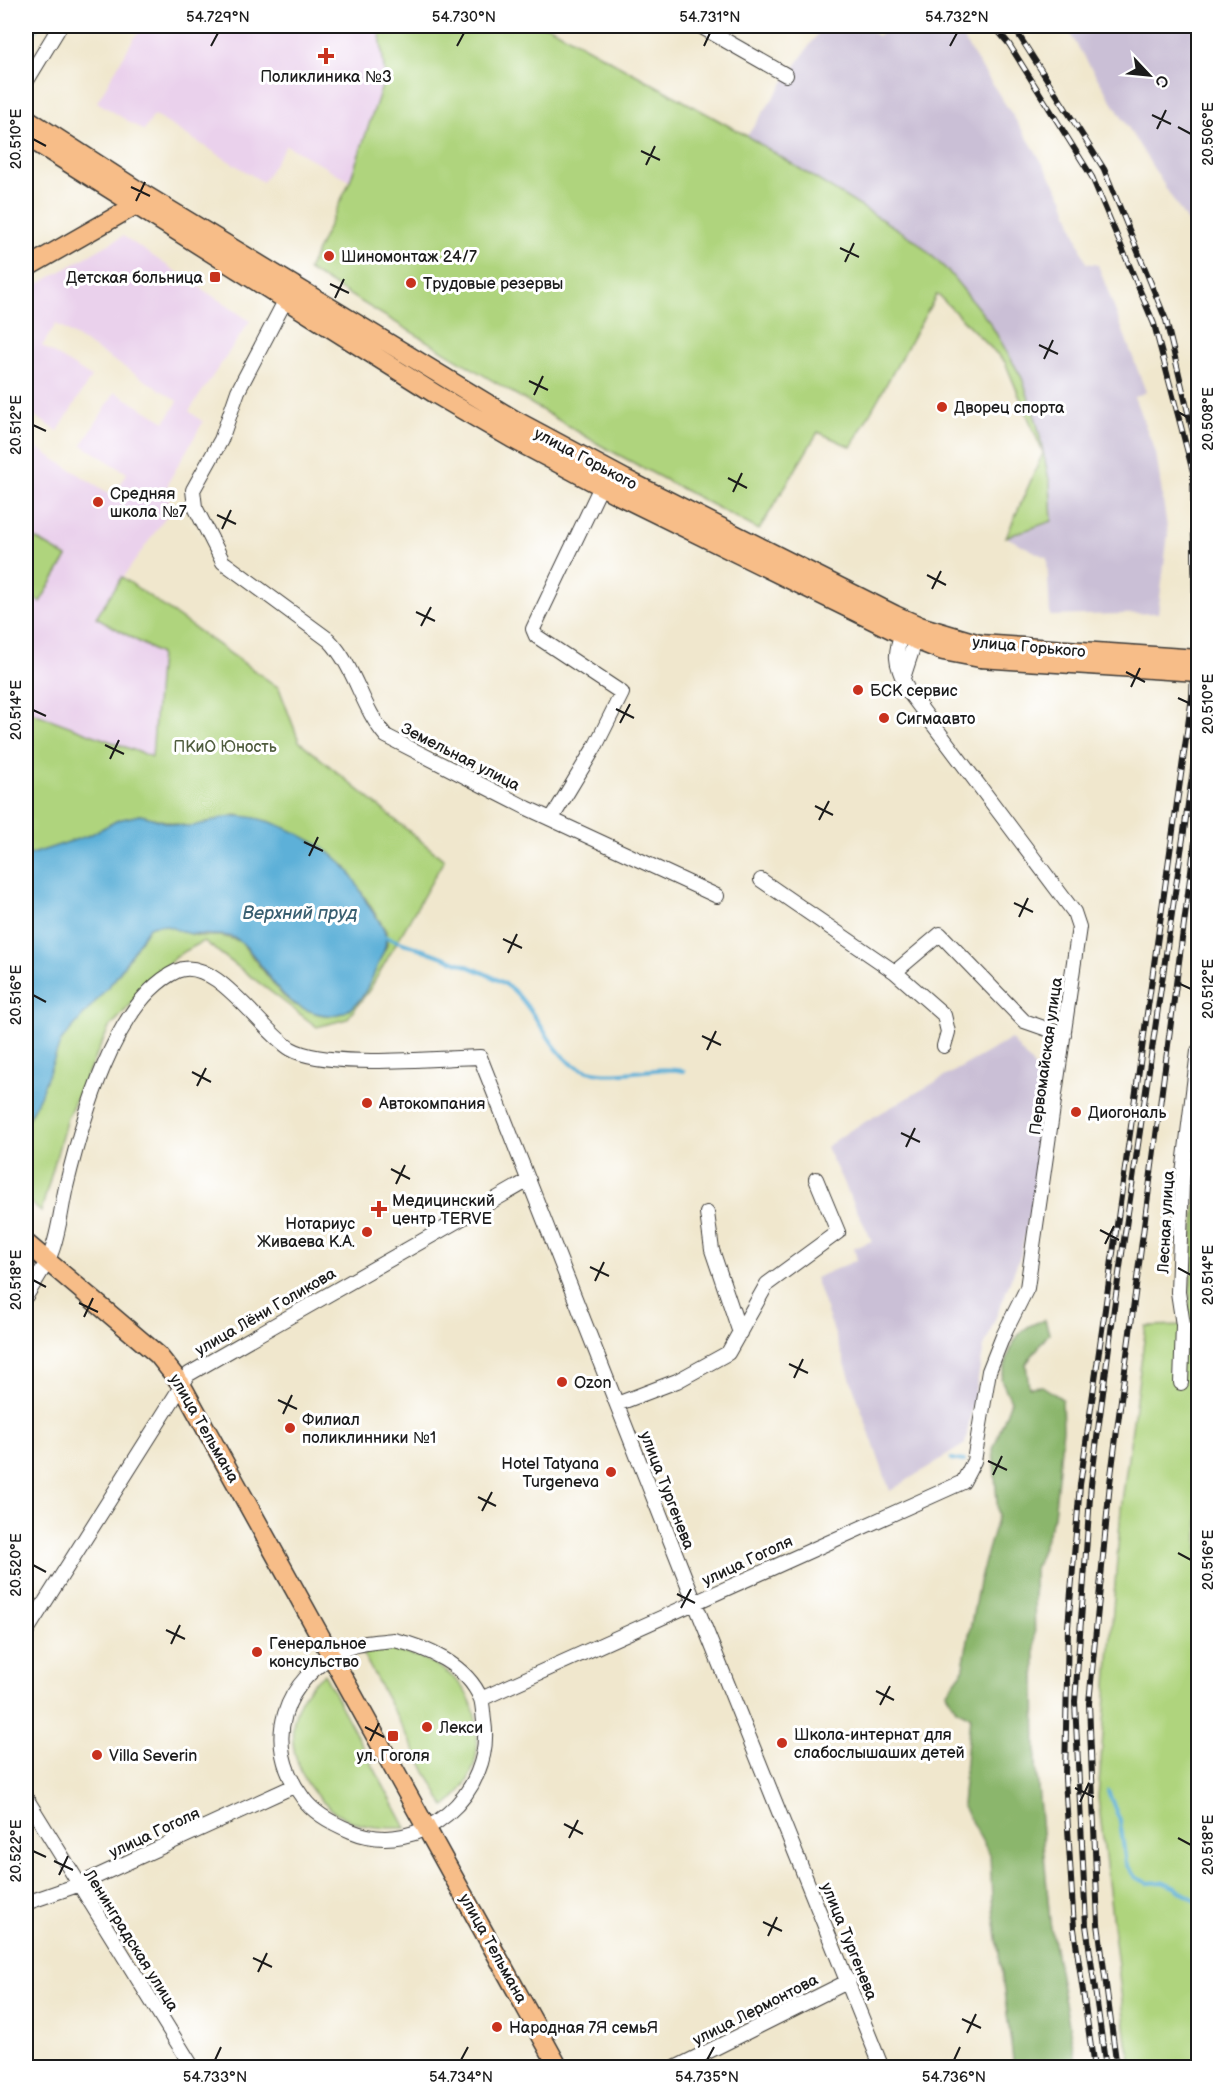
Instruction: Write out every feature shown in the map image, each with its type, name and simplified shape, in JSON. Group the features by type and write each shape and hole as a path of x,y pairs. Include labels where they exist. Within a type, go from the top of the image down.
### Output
{"main road":[{"name":"улица Горького","path":"26,118 140,200 286,299 446,400 911,630 943,651 1198,659"},
{"name":"улица Горького","path":"26,136 140,200 513,419 605,478"},
{"path":"26,268 140,200"},
{"name":"улица Горького","path":"980,651 1198,672"},
{"name":"улица Тельмана","path":"26,1243 158,1355 181,1384 559,2067"}],"street":[{"path":"26,82 60,26"},
{"path":"700,26 786,75"},
{"name":"Земельная улица","path":"286,299 238,391 221,440 193,490 195,507 215,551 223,562 329,640 341,652 371,719 386,736 527,808 717,896"},
{"path":"552,818 596,745 622,693 536,636 533,629 605,478"},
{"name":"Первомайская улица","path":"911,630 896,660 897,669 933,727 1074,912 1079,927 1027,1288 1003,1335 989,1371 974,1461 963,1482"},
{"path":"761,880 895,972 944,1015 948,1032 944,1046"},
{"path":"895,972 940,934 1024,1021 1064,1035"},
{"name":"улица Тургенева","path":"47,1261 86,1116 113,1042 146,996 163,979 179,970 200,971 217,979 278,1040 306,1056 333,1060 480,1057 695,1603 882,2067"},
{"name":"Лесная улица","path":"1181,1383 1184,1325 1178,1292 1182,1182 1198,1051"},
{"path":"617,1404 677,1381 728,1353 767,1284 838,1232 816,1179"},
{"name":"улица Лёни Голикова","path":"26,1632 181,1384 201,1366 529,1180"},
{"path":"707,1212 712,1250 740,1333"},
{"path":"26,1296 47,1261"},
{"name":"улица Гоголя","path":"481,1699 963,1482"},
{"path":"394,1640 411,1644 438,1655 459,1670 481,1699 485,1729 478,1770 470,1787 453,1808 428,1828 399,1839 358,1834 336,1825 316,1811 294,1786 282,1756 281,1730 285,1715 305,1676 346,1648 394,1640"},
{"name":"улица Гоголя","path":"26,1903 78,1885 294,1786"},
{"name":"Ленинградская улица","path":"26,1798 193,2067"},
{"name":"улица Лермонтова","path":"675,2067 849,1981"}],"shaded area":[{"path":"145,26 379,26 385,77 350,181 286,145 263,182 154,115 144,131 97,102 134,38"},
{"path":"823,26 863,26 878,36 888,26 962,26 957,30 1030,142 1063,198 1086,263 1098,265 1146,392 1134,397 1156,453 1168,534 1158,613 1050,616 1047,558 1006,537 1052,521 1050,484 1037,423 1022,378 990,323 949,272 915,240 747,136"},
{"path":"1065,26 1198,26 1198,278 1192,230"},
{"name":"Средняя школа №7","path":"123,236 250,321 189,411 203,422 169,481 166,493 172,508 96,616 160,653 152,758 26,710 26,594 40,602 67,557 26,533 26,441 113,496 127,473 82,445 115,392 165,422 178,401 56,324 42,346 91,377 58,431 26,411 26,291"},
{"path":"1011,1039 1043,1078 1045,1143 1021,1254 984,1347 965,1444 890,1491 815,1278 857,1260 854,1248 872,1241 826,1147 849,1131"}],"green space":[{"path":"379,26 548,26 747,136 915,240 949,272 990,323 1022,378 1037,423 1050,484 1052,521 1006,537 1043,453 1005,362 937,294 851,447 818,432 759,530 600,445 308,270 350,181 385,77"},
{"path":"26,533 67,557 40,602 26,594"},
{"name":"ПКиО Юность","path":"122,577 279,688 299,741 444,860 370,989 347,1019 317,1027 204,941 176,956 109,1028 67,1118 41,1212 26,1199 26,1123 40,1096 54,1053 67,1032 115,979 149,927 156,924 164,925 198,936 221,936 240,941 283,996 293,1004 318,1014 331,1015 341,1013 358,1002 387,945 386,931 346,867 330,853 271,822 236,815 199,826 186,826 140,815 118,820 91,835 26,856 26,710 152,757 160,654 96,617"},
{"path":"1198,1160 1198,2067 1133,2068 1127,2043 1098,1797 1121,1509 1146,1326 1188,1325"},
{"path":"1045,1320 1049,1333 1026,1364 1029,1387 1042,1386 1062,1399 1063,1429 1054,1516 1034,1572 1036,1764 1050,1922 1077,2068 1014,2067 992,1900 990,1855 962,1805 970,1716 956,1709 946,1693 962,1672 979,1582 998,1515 993,1449 1011,1401 1001,1379 1014,1341 1019,1334 1026,1328"},
{"path":"383,1648 423,1659 440,1667 465,1691 473,1706 477,1725 474,1765 463,1788 445,1807 363,1654"},
{"path":"324,1674 406,1828 385,1828 351,1821 331,1809 314,1793 302,1774 295,1753 293,1732 296,1711 307,1691"}],"water":[{"name":"Верхний пруд","path":"140,815 188,826 231,816 250,817 280,826 311,841 336,859 352,876 383,928 385,947 367,988 356,1003 342,1013 326,1015 298,1006 288,999 250,951 236,939 223,935 187,933 163,925 149,927 115,979 61,1041 40,1096 26,1123 26,856 90,835 118,820"}],"waterway":[{"path":"26,44 37,26"},
{"path":"386,937 470,967 512,989 528,1007 564,1058 585,1070 613,1074 656,1070 684,1071"},
{"path":"951,1459 964,1461"},
{"path":"1108,1791 1120,1821 1126,1864 1135,1877 1148,1883 1162,1882 1176,1888 1198,1903"}],"railway":[{"path":"994,26 1009,44 1092,177 1154,324 1193,472 1195,619 1192,697 1080,1485 1068,1627 1065,1778 1074,1929 1094,2068"},
{"path":"1013,26 1104,169 1166,320 1198,454"},
{"path":"1106,2068 1086,1925 1075,1702 1091,1484 1114,1308 1198,736"},
{"path":"1117,2068 1098,1924 1089,1703 1110,1483 1198,818"}],"place":[{"name":"Поликлиника №3","path":"326,56"},
{"name":"Шиномонтаж 24/7","path":"329,256"},
{"name":"Детская больница","path":"215,277"},
{"name":"Трудовые резервы","path":"411,283"},
{"name":"Дворец спорта","path":"942,407"},
{"name":"Средняя школа №7","path":"98,502"},
{"name":"БСК сервис","path":"858,690"},
{"name":"Сигмаавто","path":"884,718"},
{"name":"Автокомпания","path":"367,1103"},
{"name":"Диогональ","path":"1076,1112"},
{"name":"Медицинский центр TERVE","path":"379,1209"},
{"name":"Нотариус Живаева К.А.","path":"367,1232"},
{"name":"Ozon","path":"562,1382"},
{"name":"Филиал поликлинники №1","path":"290,1428"},
{"name":"Hotel Tatyana Turgeneva","path":"611,1472"},
{"name":"Генеральное консульство","path":"257,1652"},
{"name":"Лекси","path":"427,1727"},
{"name":"ул. Гоголя","path":"393,1736"},
{"name":"Школа-интернат для слабослышаших детей","path":"782,1743"},
{"name":"Villa Severin","path":"97,1755"},
{"name":"Народная 7Я семьЯ","path":"497,2027"}]}
